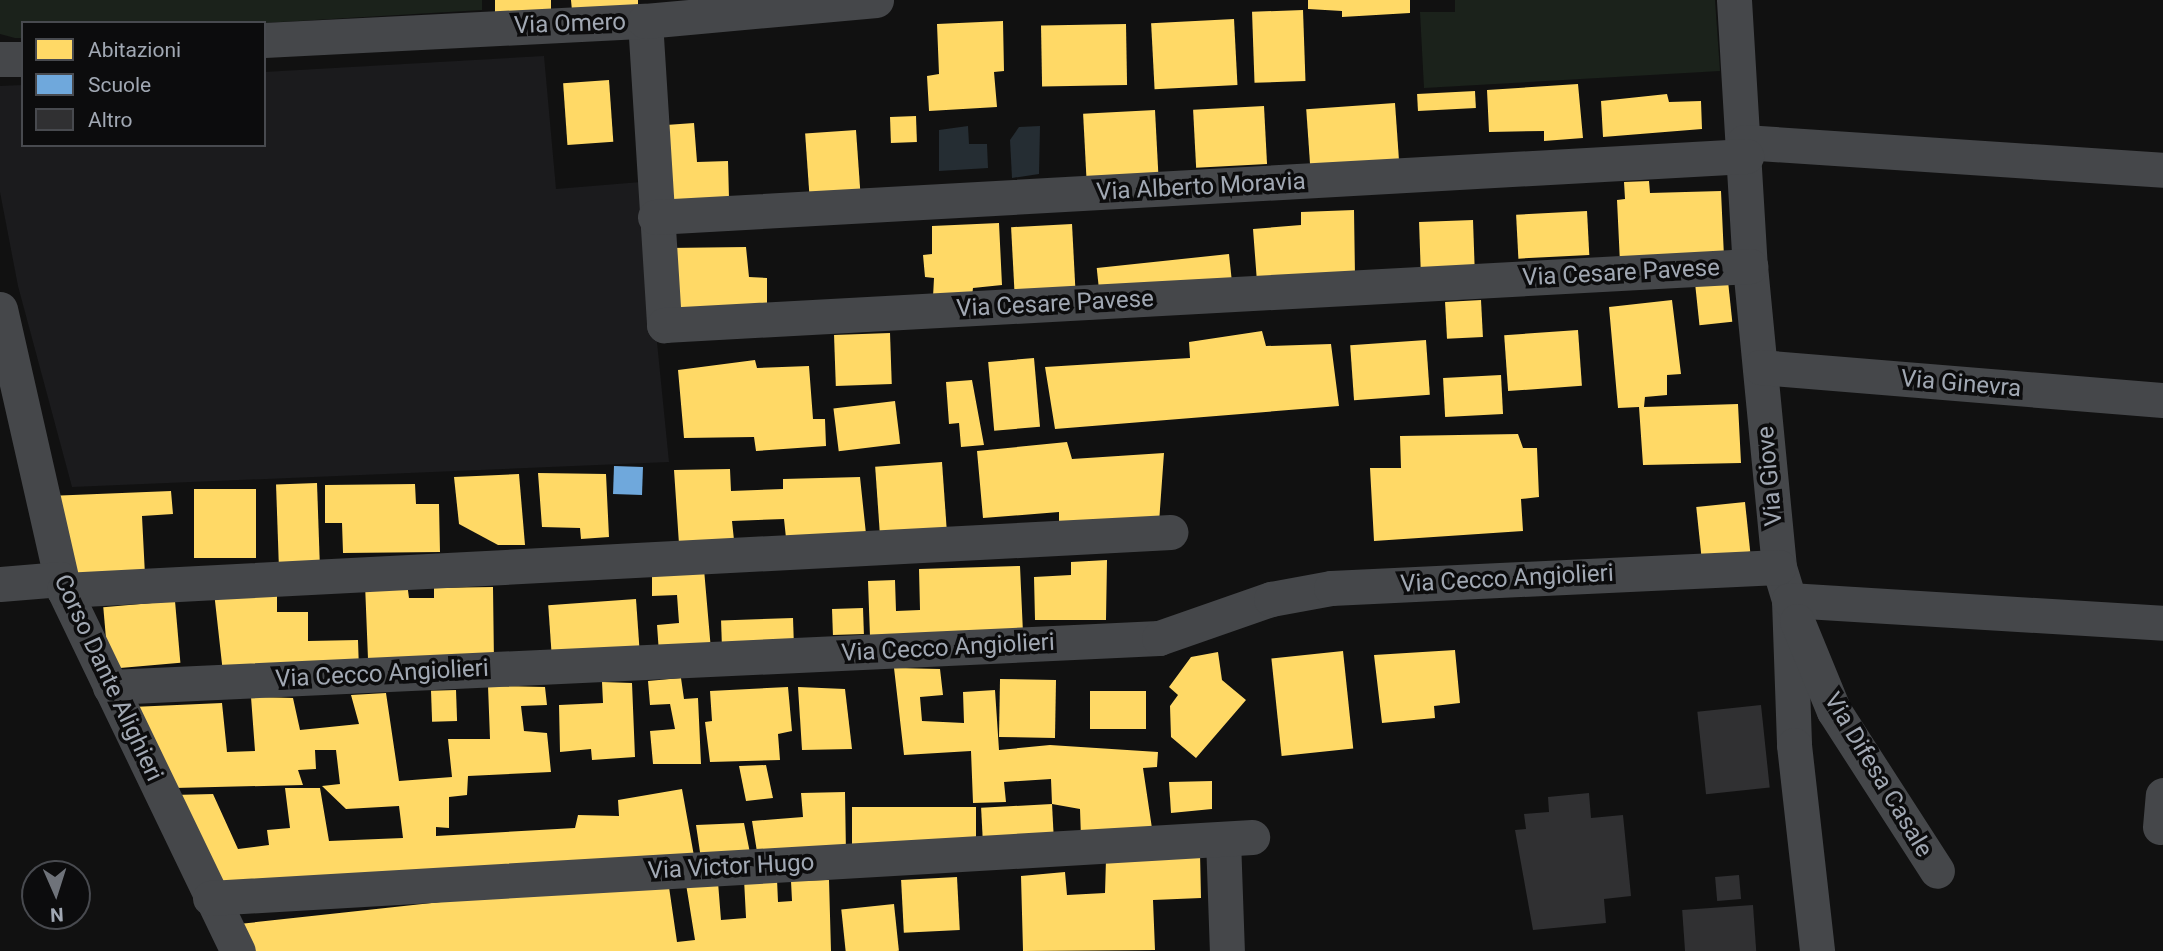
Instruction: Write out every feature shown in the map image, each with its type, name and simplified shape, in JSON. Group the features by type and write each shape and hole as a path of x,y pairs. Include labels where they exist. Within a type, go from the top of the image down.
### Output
{"street":[{"name":"Via Omero","path":"266,40 645,21 687,8 876,0"},
{"name":"Via Giove","path":"1734,0 1745,149 1749,266 1779,566 1789,600 1794,746 1817,951"},
{"name":"Via Cesare Pavese","path":"645,21 655,217 664,325 1749,266"},
{"path":"0,59 21,59"},
{"name":"Via Alberto Moravia","path":"655,217 1745,149 2163,170"},
{"name":"Corso Dante Alighieri","path":"0,309 5,361 62,584 210,898 238,951"},
{"name":"Via Ginevra","path":"1760,367 2163,400"},
{"path":"0,584 62,584 1170,532"},
{"name":"Via Cecco Angiolieri","path":"110,687 1159,638 1271,598 1331,588 1779,566"},
{"path":"1789,600 2163,623"},
{"name":"Via Difesa Casale","path":"1789,600 1833,711 1937,871"},
{"name":"Via Victor Hugo","path":"210,898 1238,838 1227,951"}],"shaded area":[{"path":"0,0 482,0 482,10 266,23 21,21 21,38 0,34"},
{"path":"1455,0 1715,0 1720,71 1424,88 1420,12 1455,12"},
{"path":"544,56 556,189 641,182 669,462 72,487 18,286 0,192 0,86 21,85 21,147 266,147 266,72"},
{"path":"968,126 969,144 987,144 988,168 939,171 939,130"},
{"path":"1040,126 1039,174 1012,178 1010,140 1019,127"}],"building: Abitazioni":[{"path":"495,0 551,0 551,10 495,12"},
{"path":"571,0 638,0 638,8 572,11"},
{"path":"1308,0 1410,0 1410,13 1342,17 1342,11 1308,9"},
{"path":"1303,10 1305,81 1255,83 1252,12"},
{"path":"1234,19 1237,85 1155,89 1151,23"},
{"path":"1003,21 1004,71 994,72 997,107 929,111 927,76 939,74 937,24"},
{"path":"1126,24 1127,85 1042,86 1041,25"},
{"path":"609,80 613,142 567,145 563,83"},
{"path":"1578,84 1583,138 1544,141 1544,131 1489,132 1487,90"},
{"path":"1475,91 1476,108 1418,111 1417,94"},
{"path":"1667,94 1669,102 1701,101 1702,129 1603,137 1601,101"},
{"path":"1395,103 1399,167 1311,173 1306,109"},
{"path":"1264,106 1267,164 1196,168 1193,110"},
{"path":"1155,110 1158,173 1086,177 1083,114"},
{"path":"916,116 917,142 891,143 890,117"},
{"path":"694,123 697,162 728,161 729,198 672,203 666,125"},
{"path":"856,130 861,197 810,200 805,134"},
{"path":"1649,181 1650,193 1721,191 1724,257 1620,263 1617,200 1625,199 1624,182"},
{"path":"1354,210 1355,276 1257,282 1253,229 1301,225 1301,212"},
{"path":"1587,211 1589,255 1518,259 1516,215"},
{"path":"1473,220 1475,270 1421,272 1419,222"},
{"path":"999,223 1002,285 973,288 972,296 933,297 934,278 925,277 923,255 932,254 932,226"},
{"path":"1072,224 1076,291 1015,294 1011,227"},
{"path":"746,247 749,277 767,278 767,308 672,312 667,248"},
{"path":"1229,254 1232,283 1100,297 1097,268"},
{"path":"1728,281 1732,322 1699,325 1695,284"},
{"path":"1481,300 1483,337 1447,339 1445,302"},
{"path":"1672,300 1681,374 1667,375 1667,395 1645,397 1644,407 1738,404 1741,463 1643,465 1639,407 1618,408 1609,307"},
{"path":"1578,330 1582,386 1508,391 1504,335"},
{"path":"1262,331 1266,346 1331,344 1339,406 1055,429 1045,367 1190,358 1189,342"},
{"path":"890,333 892,384 836,386 834,335"},
{"path":"1426,340 1430,395 1354,400 1350,345"},
{"path":"1034,358 1040,427 994,431 988,362"},
{"path":"755,360 757,368 809,366 813,419 825,419 826,446 756,451 754,437 684,438 678,370"},
{"path":"1501,375 1503,414 1445,417 1443,378"},
{"path":"972,380 984,445 961,447 959,423 949,424 946,382"},
{"path":"895,401 900,444 839,451 833,409"},
{"path":"1518,434 1523,448 1537,448 1539,497 1521,499 1523,531 1374,541 1370,468 1401,468 1400,436"},
{"path":"1067,442 1072,459 1164,453 1159,523 1059,528 1059,512 983,518 977,451"},
{"path":"942,462 947,533 880,538 875,467"},
{"path":"730,469 731,491 783,489 783,479 860,477 866,534 786,538 784,519 732,521 734,540 679,544 674,470"},
{"path":"538,473 606,474 609,537 581,539 580,528 542,527"},
{"path":"519,474 525,545 498,545 459,524 454,477"},
{"path":"317,483 320,563 279,564 276,484"},
{"path":"415,484 416,504 439,504 440,552 343,553 342,523 325,523 325,485"},
{"path":"194,489 256,489 256,558 194,558"},
{"path":"171,491 173,514 142,516 145,575 69,579 48,496"},
{"path":"1745,502 1750,552 1701,557 1696,507"},
{"path":"1107,560 1106,620 1035,620 1034,577 1071,575 1071,562"},
{"path":"1020,566 1023,633 870,637 868,581 895,580 896,611 920,610 919,569"},
{"path":"652,569 704,569 711,650 659,653 657,625 679,623 677,595 652,596"},
{"path":"407,583 409,598 434,598 434,588 493,587 494,663 368,659 365,584"},
{"path":"277,591 277,612 308,612 308,641 358,640 359,670 223,673 214,592"},
{"path":"636,599 640,652 552,658 548,605"},
{"path":"175,601 180,663 109,669 103,607"},
{"path":"863,608 864,634 833,635 832,609"},
{"path":"793,618 794,647 722,649 721,621"},
{"path":"1455,650 1460,703 1434,706 1435,718 1382,723 1374,655"},
{"path":"1343,651 1353,748 1282,756 1271,659"},
{"path":"1218,652 1222,680 1246,700 1196,758 1171,737 1170,706 1178,695 1169,687 1191,657"},
{"path":"894,668 940,669 943,695 920,697 922,721 964,723 963,692 995,690 999,750 1050,745 1158,752 1157,767 1143,768 1153,835 1081,838 1080,809 1052,804 1051,779 1004,782 1006,802 973,803 971,751 904,755"},
{"path":"681,678 684,699 698,698 701,764 653,764 650,731 675,729 670,704 650,705 648,681"},
{"path":"1000,679 1056,680 1055,738 999,737"},
{"path":"602,682 632,683 635,757 592,760 591,749 560,752 559,705 603,703"},
{"path":"488,686 545,687 547,705 521,706 524,731 547,733 551,772 468,776 467,795 449,797 449,828 436,827 436,836 575,828 578,815 619,816 618,800 682,789 694,856 218,890 173,795 213,794 238,849 269,845 267,830 290,828 285,788 320,788 329,841 403,838 399,806 346,809 322,786 340,784 336,750 315,750 316,769 298,770 303,785 174,788 132,707 222,703 227,752 255,751 251,697 293,698 300,730 359,724 351,695 386,693 399,781 452,777 448,739 490,739"},
{"path":"788,687 792,731 778,734 780,760 710,762 705,722 712,721 710,691"},
{"path":"798,687 845,689 852,749 802,750"},
{"path":"456,690 457,721 432,722 431,691"},
{"path":"1090,691 1146,691 1146,729 1090,729"},
{"path":"766,765 773,798 746,801 739,766"},
{"path":"1212,781 1212,809 1171,813 1169,782"},
{"path":"845,792 846,854 758,858 752,821 803,817 801,793"},
{"path":"1052,804 1054,839 983,843 981,808"},
{"path":"852,807 976,807 976,844 852,844"},
{"path":"744,823 751,858 701,859 696,825"},
{"path":"1200,853 1201,898 1153,900 1155,950 1023,951 1021,876 1065,872 1067,895 1105,893 1106,859"},
{"path":"957,877 960,930 904,933 901,880"},
{"path":"744,879 777,879 778,902 792,901 791,881 829,880 831,951 251,951 239,924 450,901 669,887 677,942 695,940 686,884 718,882 721,920 746,918"},
{"path":"894,904 899,951 846,951 841,910"}],"building: Scuole":[{"path":"614,466 643,467 642,495 613,494"}],"building: Altro":[{"path":"1761,705 1770,788 1706,794 1697,712"},
{"path":"1589,793 1591,818 1623,815 1631,896 1604,899 1606,923 1533,930 1515,830 1526,829 1524,814 1549,812 1548,797"},
{"path":"1739,875 1741,899 1717,901 1715,877"},
{"path":"1753,905 1756,951 1685,951 1682,910"}]}
